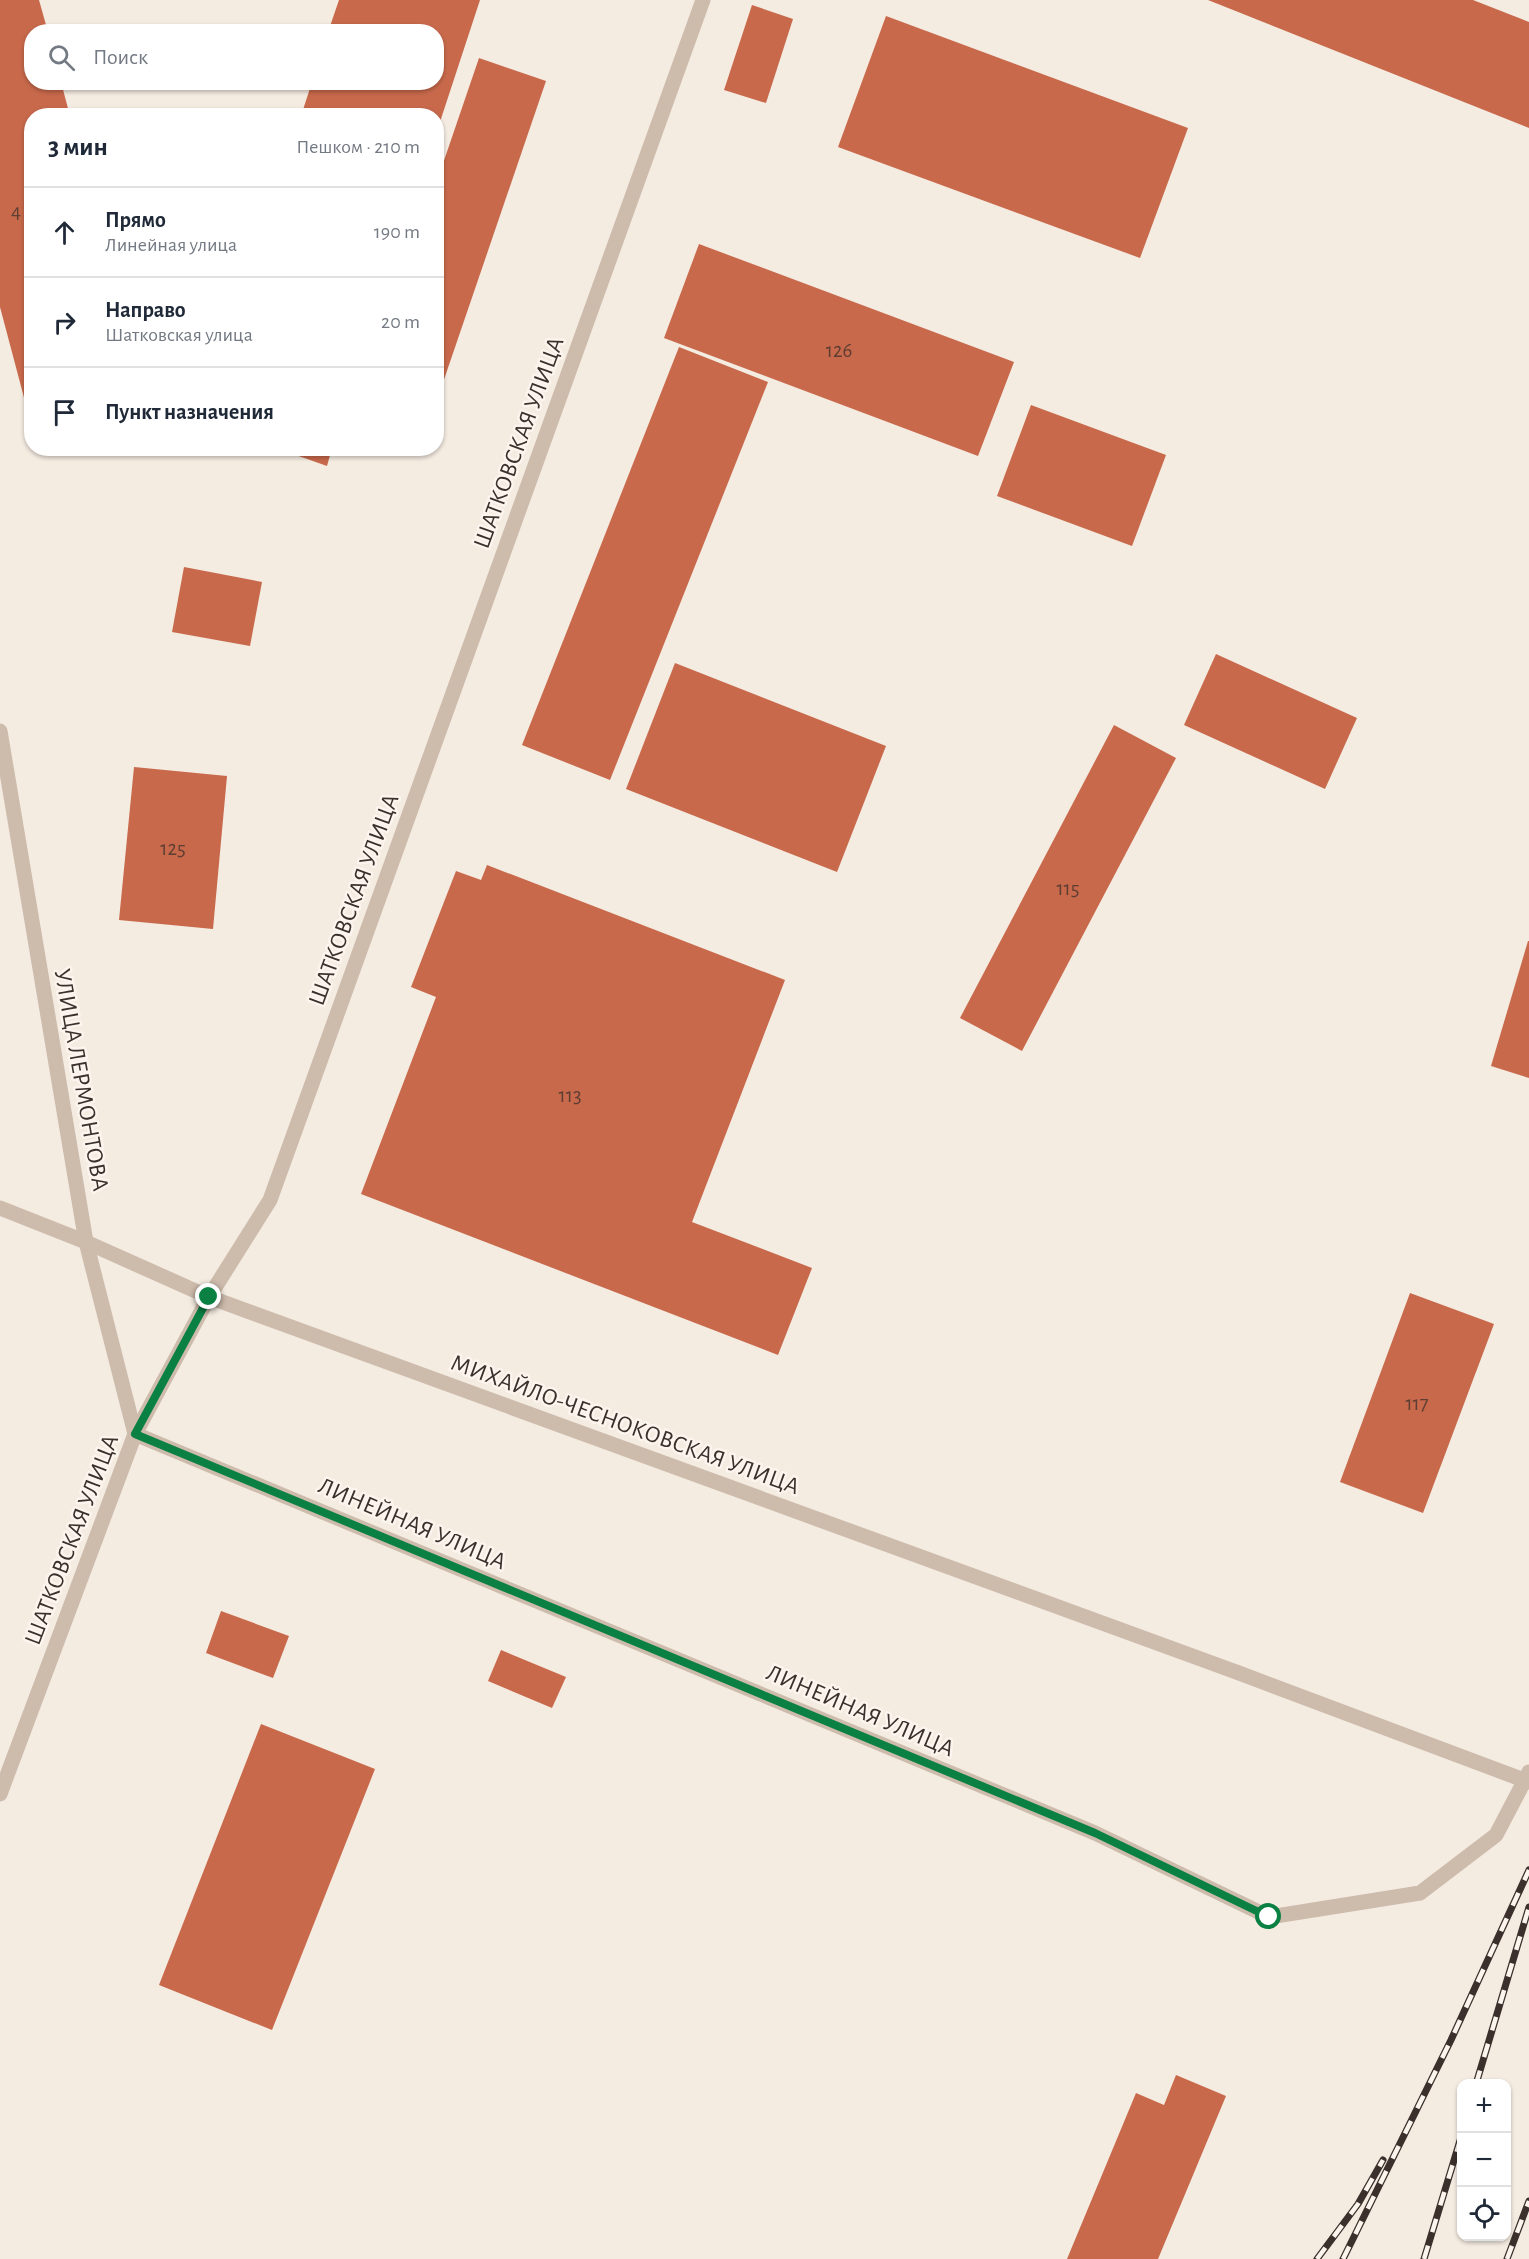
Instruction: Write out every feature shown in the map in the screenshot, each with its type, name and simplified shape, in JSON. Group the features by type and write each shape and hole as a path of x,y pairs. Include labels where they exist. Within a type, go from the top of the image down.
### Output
{"street":[{"name":"ШАТКОВСКАЯ УЛИЦА","path":"0,1794 135,1434 209,1297 270,1200 703,0"},
{"name":"УЛИЦА ЛЕРМОНТОВА","path":"0,731 86,1242 135,1434"},
{"name":"МИХАЙЛО-ЧЕСНОКОВСКАЯ УЛИЦА","path":"0,1208 86,1242 209,1297 1239,1672 1529,1782"},
{"name":"ЛИНЕЙНАЯ УЛИЦА","path":"135,1434 1095,1833 1269,1917 1420,1893 1496,1835 1529,1772"}],"building":[{"path":"0,0 39,0 46,24 24,24 24,90 63,90 68,108 24,108 24,398 0,307"},
{"path":"339,0 480,0 444,110 304,108 309,90 444,90 444,24 331,24"},
{"path":"1208,0 1473,0 1529,22 1529,128"},
{"path":"752,5 793,19 766,103 724,90"},
{"path":"886,16 1188,128 1140,258 838,147"},
{"path":"479,58 546,81 444,380 444,161"},
{"path":"699,244 1014,362 978,456 664,338"},
{"path":"679,347 768,382 610,780 522,745"},
{"path":"1031,405 1166,455 1132,546 997,496"},
{"path":"299,456 330,456 327,466"},
{"path":"184,567 262,582 250,646 172,632"},
{"path":"1216,654 1357,718 1325,789 1184,725"},
{"path":"675,663 886,746 837,872 626,789"},
{"path":"1114,725 1176,758 1022,1051 960,1018"},
{"path":"134,767 227,776 213,929 119,920"},
{"path":"487,865 785,980 692,1222 812,1268 778,1355 361,1194 436,997 411,987 456,871 481,880"},
{"path":"1529,941 1529,1078 1491,1066"},
{"path":"1410,1293 1494,1324 1423,1513 1340,1482"},
{"path":"221,1611 289,1636 273,1678 206,1653"},
{"path":"501,1650 566,1677 552,1708 488,1681"},
{"path":"261,1724 375,1769 272,2030 159,1985"},
{"path":"1176,2075 1226,2096 1158,2259 1067,2259 1136,2093 1164,2105"}],"railway":[{"path":"1343,2259 1451,2040 1529,1870"},
{"path":"1477,2079 1529,1907"},
{"path":"1424,2259 1457,2150"},
{"path":"1317,2259 1358,2204 1383,2160"},
{"path":"1507,2259 1529,2201"}],"route":[{"path":"209,1297 135,1434 1095,1833 1269,1917"}]}
